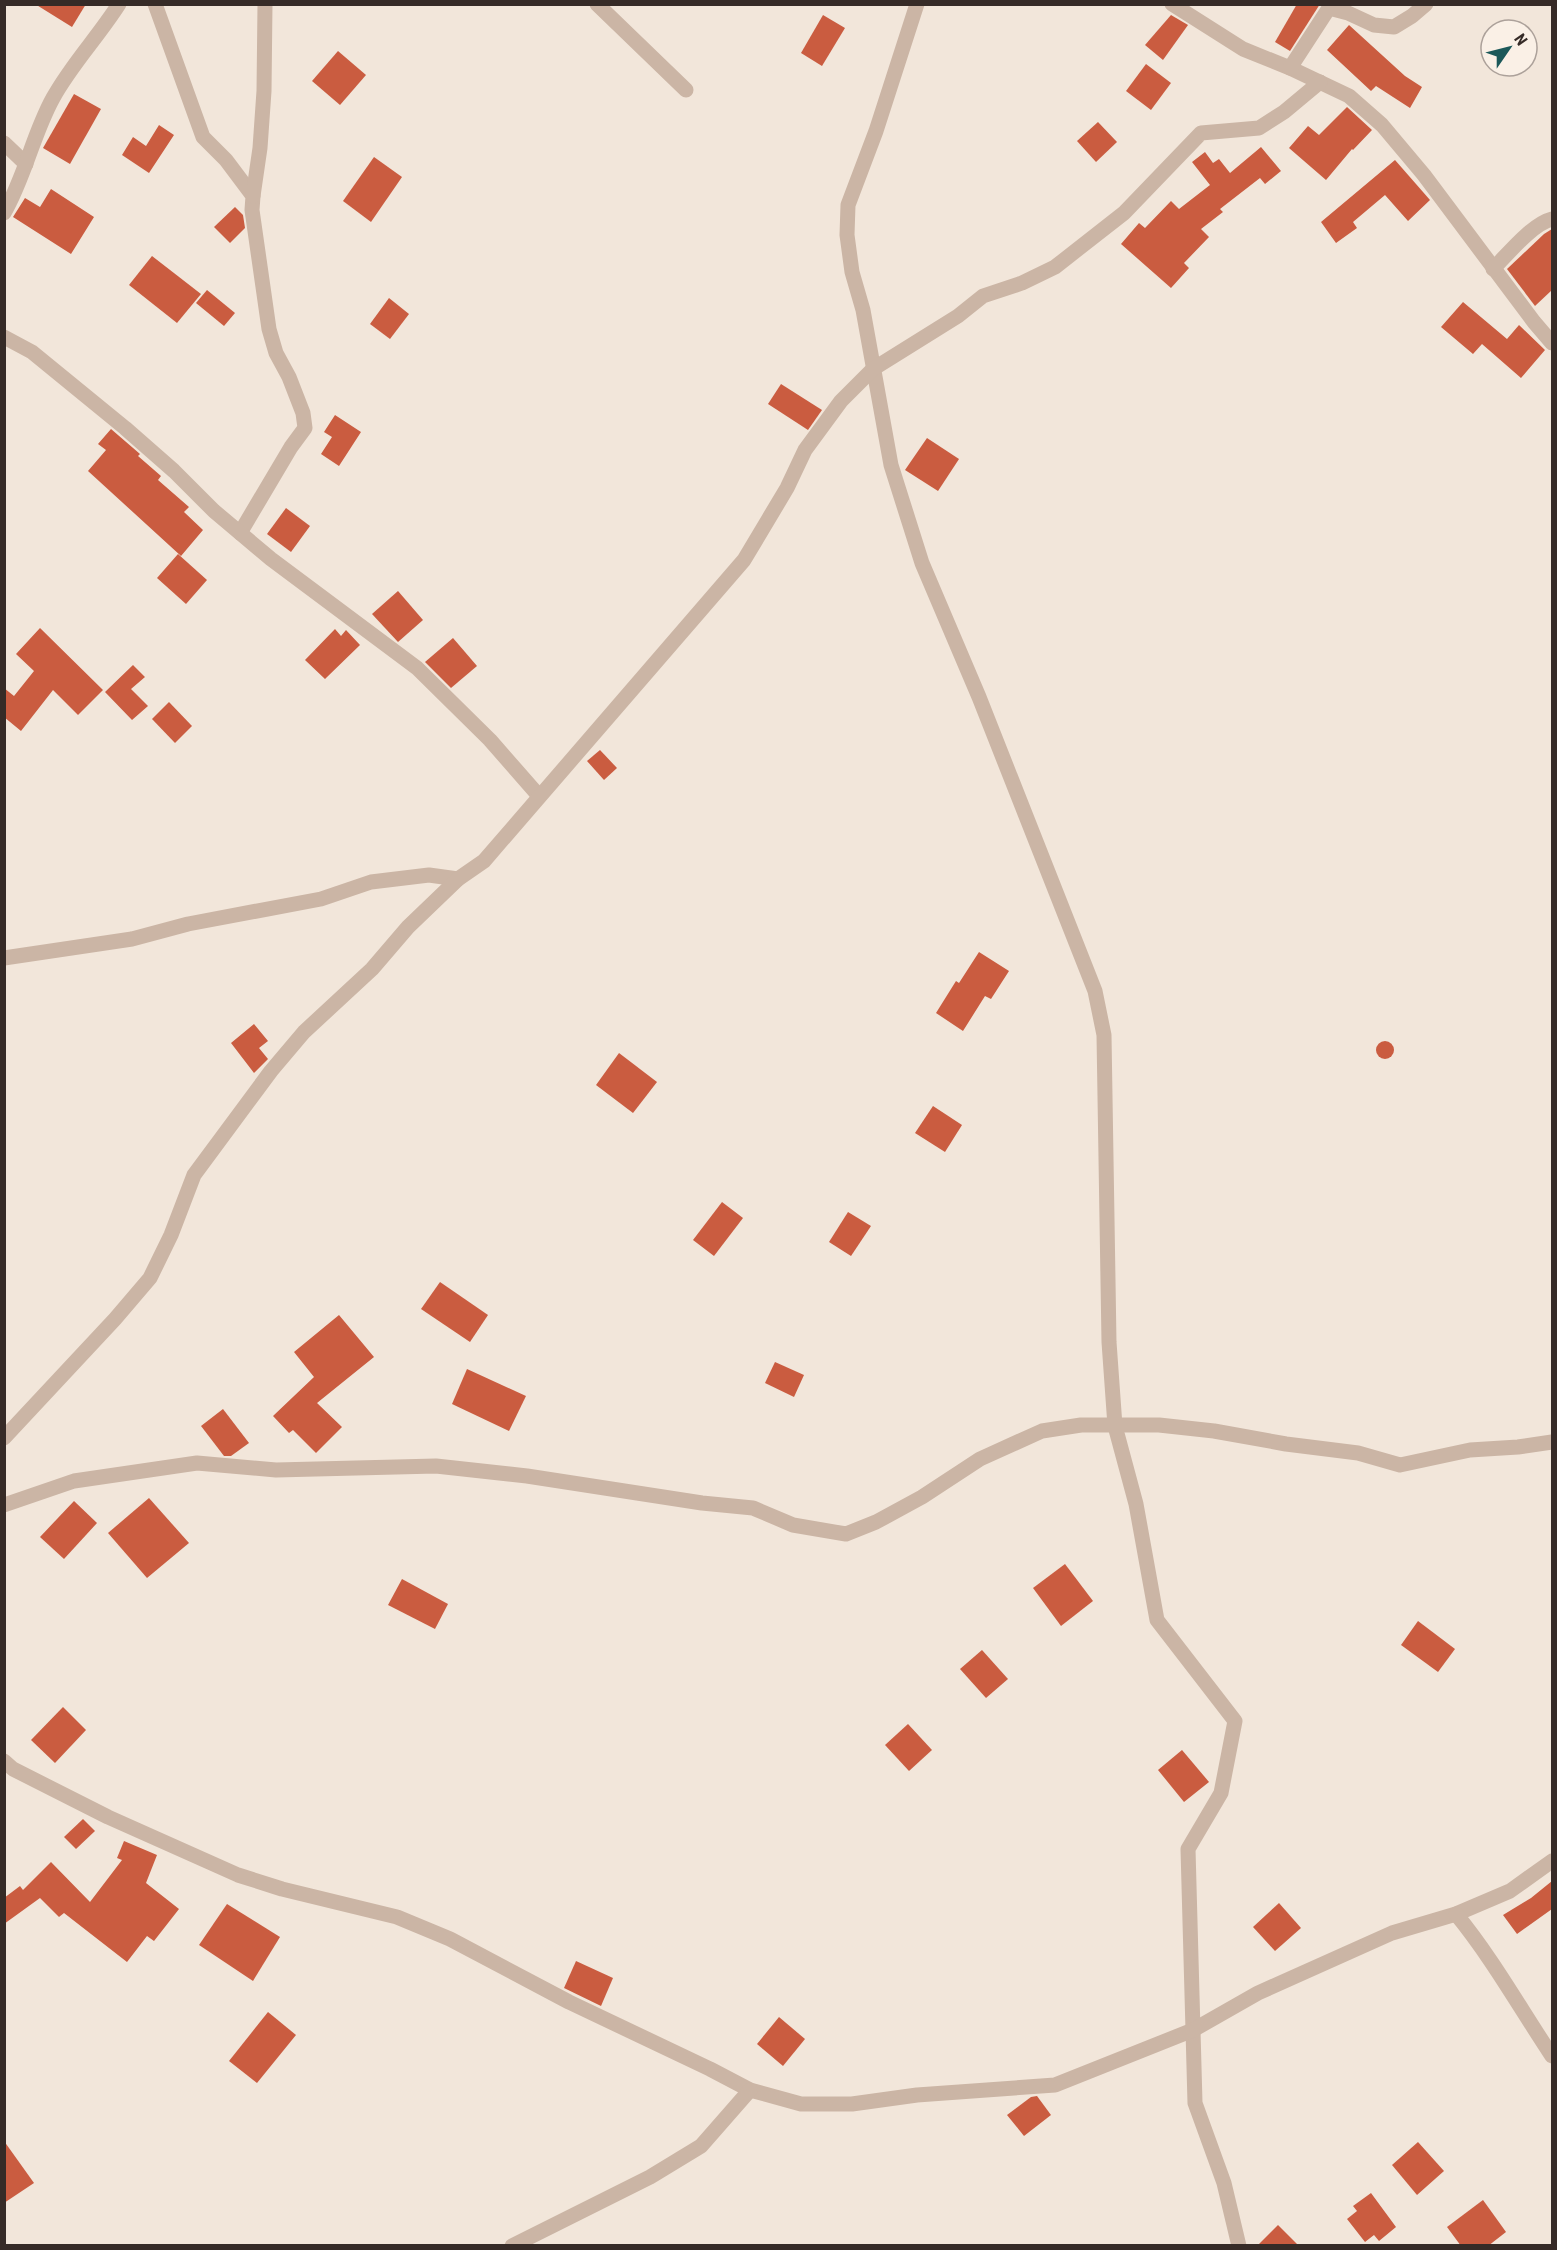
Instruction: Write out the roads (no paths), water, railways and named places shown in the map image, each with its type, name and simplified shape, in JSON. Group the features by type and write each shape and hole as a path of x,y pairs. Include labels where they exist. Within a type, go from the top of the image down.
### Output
{"street":[{"path":"4,213 52,99 119,4"},
{"path":"155,4 203,136 226,160 253,196"},
{"path":"240,533 291,447 305,428 303,413 290,377 276,353 269,329 252,210 264,91 265,4"},
{"path":"597,4 686,90"},
{"path":"917,4 880,120 848,205 847,235 852,272 863,310 891,465 922,563 979,697 1095,991 1104,1035 1109,1342 1115,1426 1136,1504 1157,1620 1235,1720 1221,1793 1188,1849 1195,2103 1224,2184 1239,2246"},
{"path":"1172,4 1243,49 1349,96 1382,125 1424,175 1552,343"},
{"path":"1290,68 1330,6 1374,25 1394,27 1426,4"},
{"path":"4,1438 150,1278 171,1235 194,1175 270,1071 304,1032 372,969 408,927 458,879 484,861 744,560 787,488 805,450 841,402 873,369 958,316 983,296 1022,283 1055,267 1124,213 1201,133 1259,128 1284,112 1320,82"},
{"path":"4,143 26,164"},
{"path":"1493,268 1525,236 1551,219"},
{"path":"4,337 32,352 117,421 271,559 417,668 490,740 539,796"},
{"path":"4,958 132,939 188,924 321,899 371,882 429,875 458,879"},
{"path":"4,1505 74,1481 197,1463 276,1470 435,1466 527,1476 753,1508 793,1525 846,1534 876,1522 922,1497 980,1459 1042,1431 1081,1425 1159,1425 1214,1431 1358,1453 1400,1465 1470,1450 1552,1442"},
{"path":"4,1761 13,1769 108,1817 238,1875 282,1889 397,1917 450,1939 569,2002 750,2090 801,2104 852,2104 917,2095 1055,2085 1193,2030 1258,1994 1392,1933 1456,1914 1510,1891 1552,1862"},
{"path":"1456,1914 1482,1946 1514,2000 1552,2056"},
{"path":"512,2246 650,2177 700,2146 750,2090"}]}
